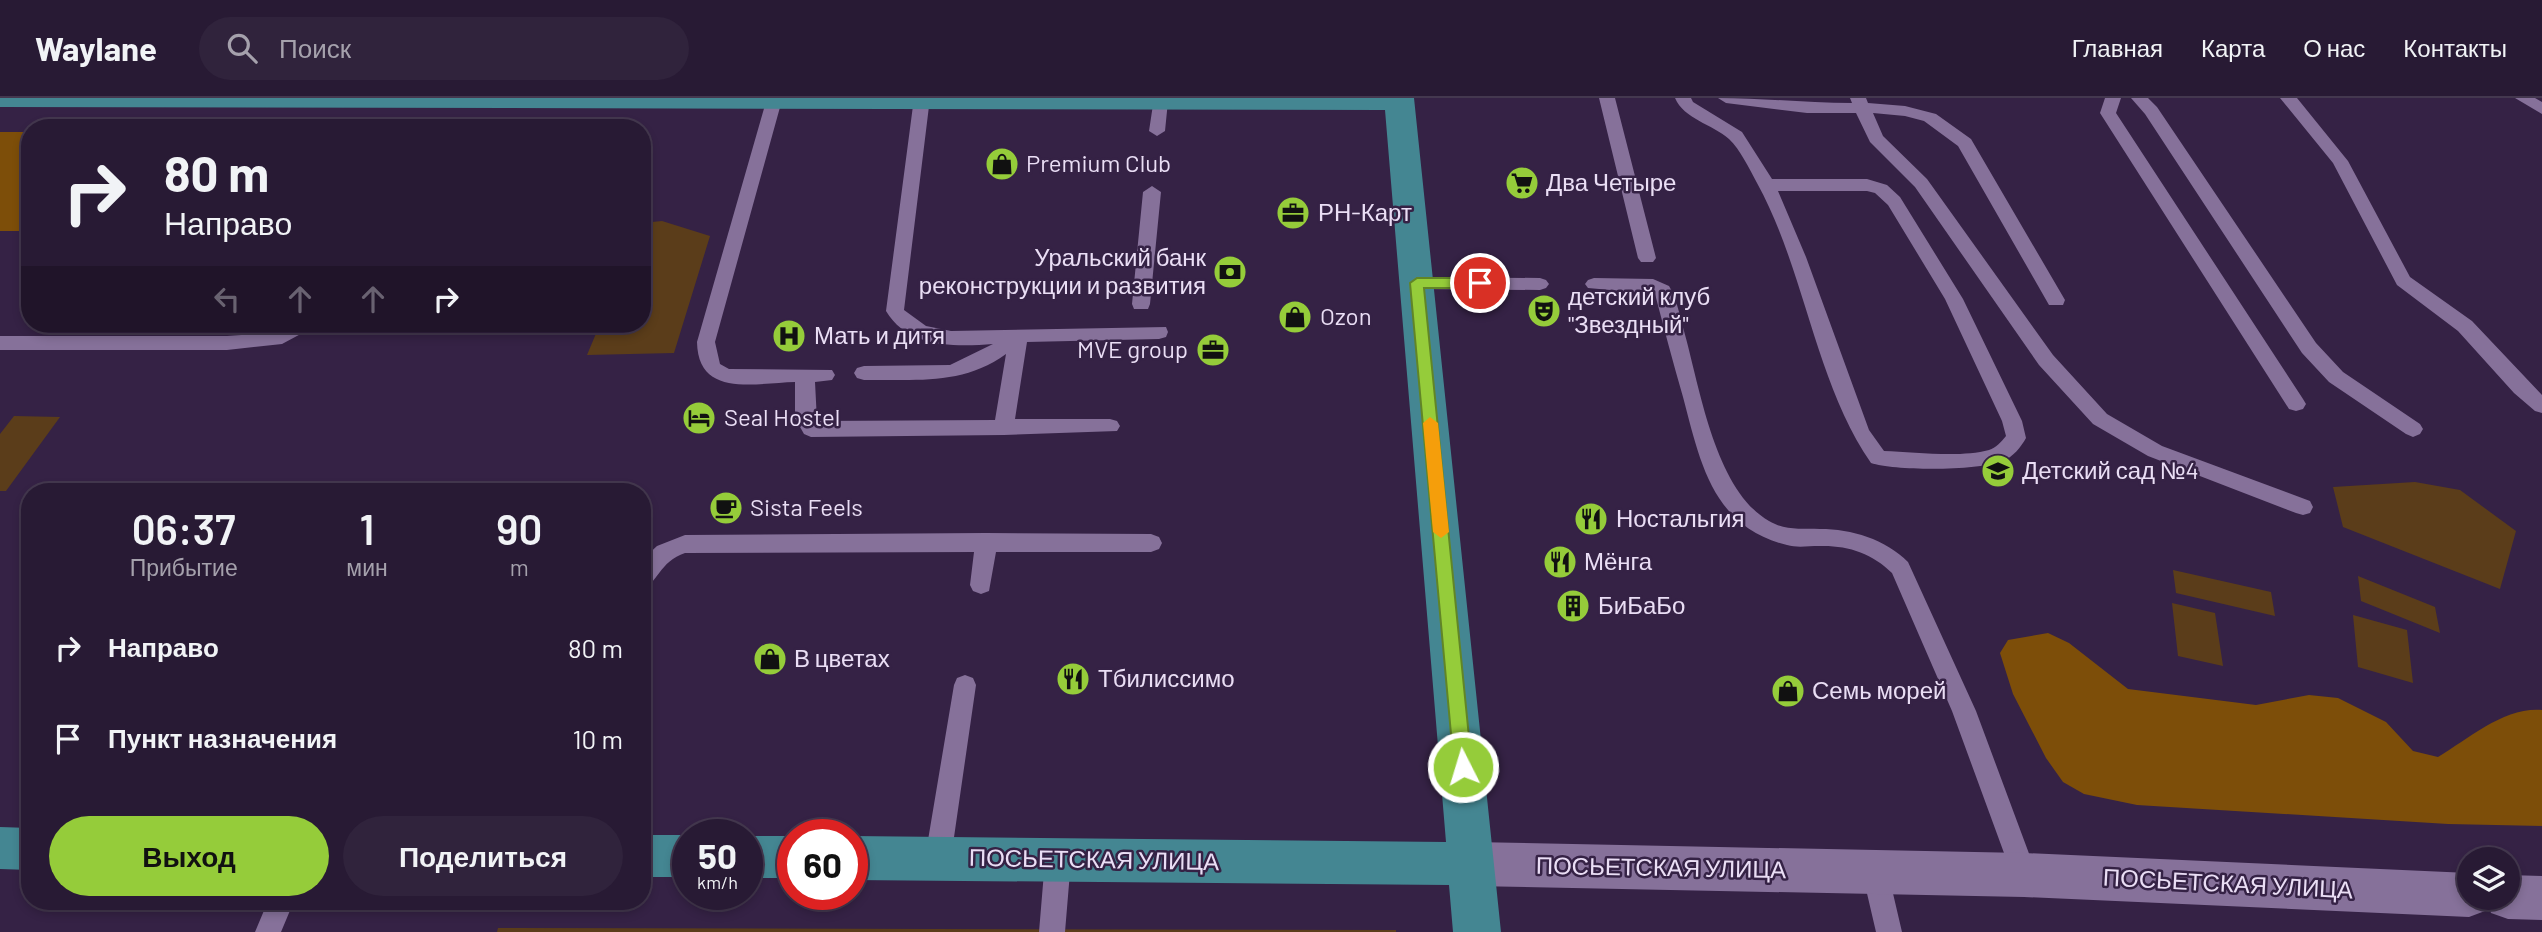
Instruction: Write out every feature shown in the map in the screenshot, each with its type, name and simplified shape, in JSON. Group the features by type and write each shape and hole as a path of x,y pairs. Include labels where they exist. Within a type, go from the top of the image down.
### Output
{"main road":[{"path":"0,98 1399,100 1477,932"},
{"path":"0,848 21,849"},
{"path":"651,856 672,856"},
{"name":"ПОСЬЕТСКАЯ УЛИЦА","path":"868,858 1472,864"}],"street":[{"name":"ПОСЬЕТСКАЯ УЛИЦА","path":"1472,864 2024,875 2457,894"},
{"path":"2520,897 2542,898"}],"lane":[{"path":"1607,98 1647,258"},
{"path":"1683,98 1685,105 1736,136 1767,185 1797,257 1860,432 1878,458 1994,458 2005,450 2016,438 2012,421 1954,299 1894,201 1881,188 1867,184 1767,185"},
{"path":"1727,98 1807,108 1860,103 1909,109 1956,133 1965,143 2056,300"},
{"path":"2113,98 2108,113 2297,404"},
{"path":"2139,98 2151,111 2309,348 2336,377 2413,429"},
{"path":"2288,98 2340,161 2403,281 2465,326 2521,388 2542,406"},
{"path":"2523,98 2542,109"},
{"path":"921,99 895,311 912,330 935,337 1159,332"},
{"path":"774,100 706,349 711,369 721,375 815,375 805,418 811,429 1110,426"},
{"path":"1157,131 1160,101"},
{"path":"1860,103 1876,138 1921,183 2046,360 2072,391 2101,419 2155,451 2303,507"},
{"path":"1141,304 1152,192"},
{"path":"1417,283 1540,284"},
{"path":"1594,284 1653,285 1664,290 1710,460 1718,484 1736,509 1758,524 1787,537 1832,538 1870,545 1892,558 1900,568 1964,711 2024,875"},
{"path":"0,343 227,343 275,339 286,333"},
{"path":"1004,428 1018,337"},
{"path":"864,373 952,372 990,356 1018,337"},
{"path":"981,584 986,542"},
{"path":"651,566 656,558 669,548 685,544 1151,543"},
{"path":"938,858 965,685"},
{"path":"1052,932 1058,860"},
{"path":"1875,872 1889,932"},
{"path":"268,932 277,910"}],"shaded area":[{"path":"0,132 21,132 21,231 0,231"},
{"path":"662,221 710,236 674,353 587,355 596,333 651,333 651,222"},
{"path":"14,416 60,417 6,491 0,491 0,434"},
{"path":"2415,482 2460,490 2516,531 2500,589 2343,527 2333,487"},
{"path":"2173,570 2271,592 2275,616 2176,593"},
{"path":"2358,576 2435,607 2440,633 2361,601"},
{"path":"2172,603 2215,613 2223,666 2178,656"},
{"path":"2353,615 2407,630 2413,683 2358,667"},
{"path":"2048,633 2069,643 2128,689 2256,705 2309,695 2338,698 2386,722 2413,751 2438,757 2475,733 2514,713 2542,710 2542,826 2448,824 2137,805 2084,794 2063,782 2046,758 2013,694 2000,653 2008,640"},
{"path":"498,928 1396,930 1396,932 497,932"}],"slow traffic":[{"path":"1430,423 1441,532"}],"place":[{"name":"Premium Club","path":"1002,164"},
{"name":"Два Четыре","path":"1522,183"},
{"name":"РН-Карт","path":"1293,213"},
{"name":"Уральский банк реконструкции и развития","path":"1230,272"},
{"name":"детский клуб \"Звездный\"","path":"1544,311"},
{"name":"Ozon","path":"1295,317"},
{"name":"Мать и дитя","path":"789,336"},
{"name":"MVE group","path":"1213,350"},
{"name":"Seal Hostel","path":"699,418"},
{"name":"Детский сад №4","path":"1998,471"},
{"name":"Sista Feels","path":"726,508"},
{"name":"Ностальгия","path":"1591,519"},
{"name":"Мёнга","path":"1560,562"},
{"name":"БиБаБо","path":"1573,606"},
{"name":"В цветах","path":"770,659"},
{"name":"Тбилиссимо","path":"1073,679"},
{"name":"Семь морей","path":"1788,691"}],"route":[{"path":"1463,767 1417,283 1480,283"}]}
